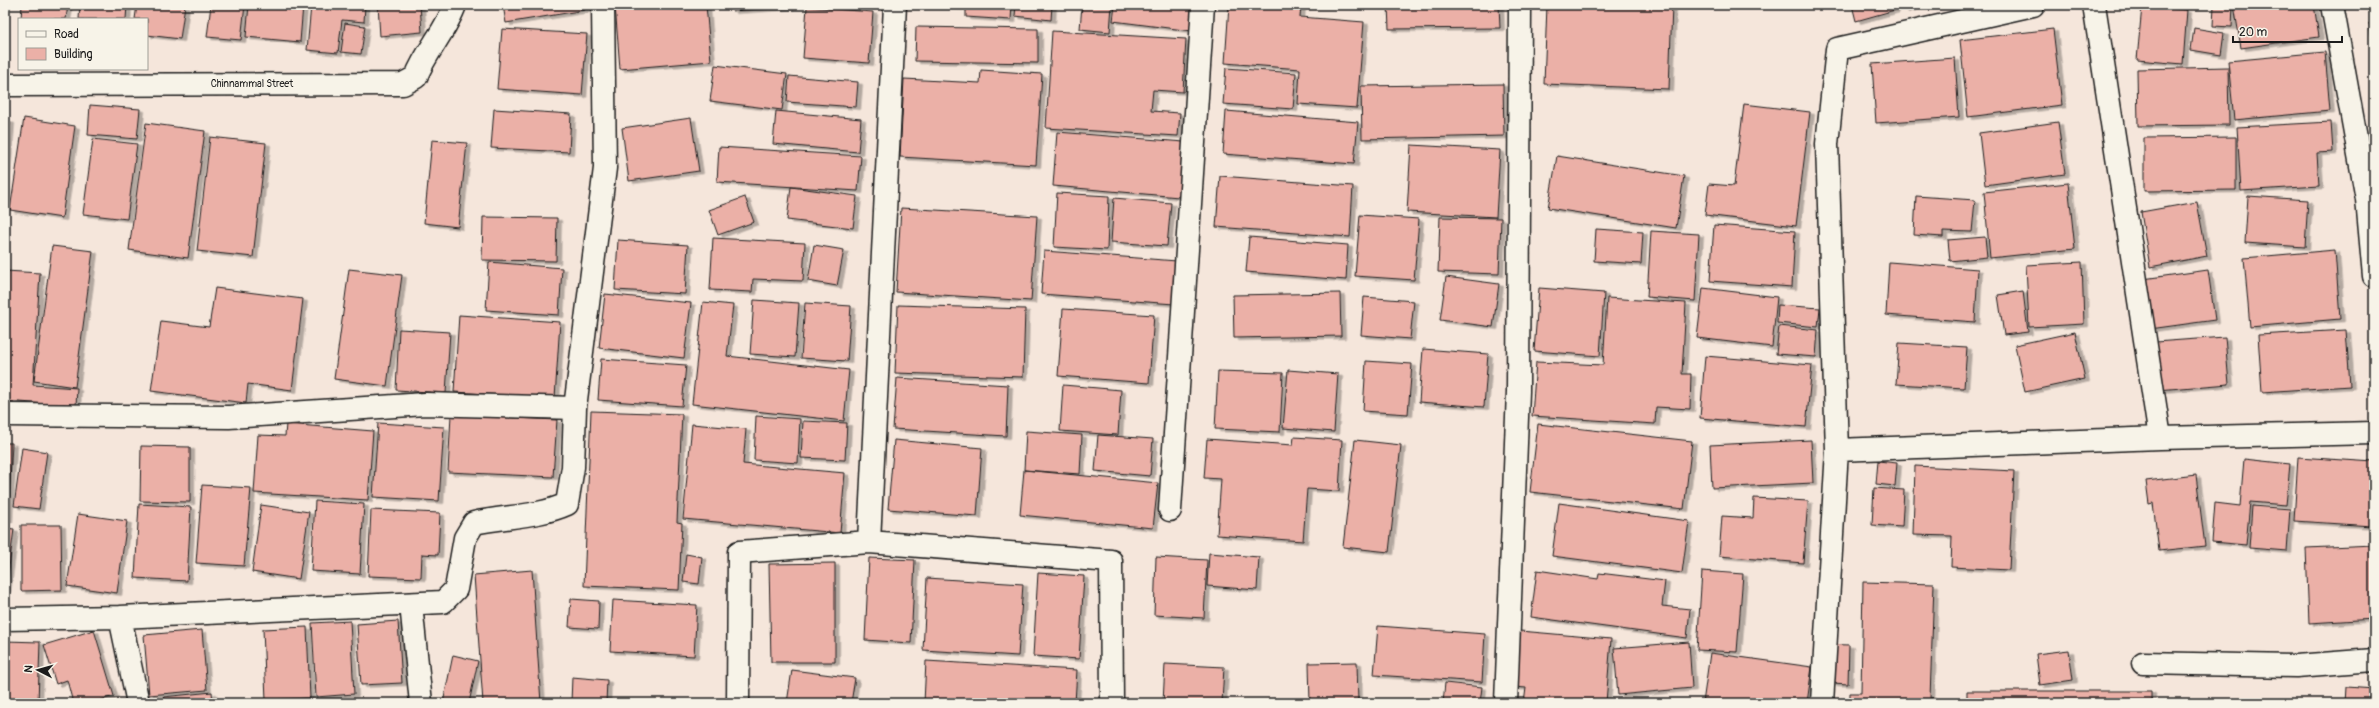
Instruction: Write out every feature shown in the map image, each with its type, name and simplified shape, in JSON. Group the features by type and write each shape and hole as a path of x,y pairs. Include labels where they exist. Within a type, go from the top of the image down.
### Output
{"street":[{"name":"Chinnammal Street","path":"5,85 403,84 416,77 421,63 451,15 455,5"},
{"path":"5,620 120,617 443,602 456,589 465,538 474,523 496,518 549,512 567,504 572,467 575,408 605,168 603,5"},
{"path":"869,542 895,5"},
{"path":"1170,510 1203,5"},
{"path":"1506,703 1518,391 1520,5"},
{"path":"1822,703 1837,450 1827,144 1837,49 2033,5"},
{"path":"2094,5 2160,438"},
{"path":"2332,5 2367,199 2374,276"},
{"path":"5,415 229,417 425,404 575,408"},
{"path":"1837,450 2160,438 2374,434"},
{"path":"738,703 739,552 869,542 1110,561 1112,703"},
{"path":"411,604 421,703"},
{"path":"120,617 138,703"},
{"path":"2143,663 2296,666 2374,660"}],"building":[{"path":"22,5 68,5 66,18 21,18"},
{"path":"80,5 127,5 126,18 79,18"},
{"path":"137,5 185,5 180,39 148,35 148,18 135,18"},
{"path":"211,5 245,5 241,40 207,37"},
{"path":"249,5 303,5 300,42 246,37"},
{"path":"311,5 365,5 364,22 342,20 338,53 307,50"},
{"path":"378,5 420,5 422,32 380,36"},
{"path":"503,5 584,5 585,10 506,23"},
{"path":"615,5 706,5 711,61 620,69"},
{"path":"732,5 790,5 790,7 732,11"},
{"path":"923,5 958,5 958,7"},
{"path":"966,5 1012,5 1011,20 966,17"},
{"path":"1016,5 1052,5 1051,20 1015,16"},
{"path":"1082,5 1112,5 1110,32 1080,29"},
{"path":"1115,5 1195,5 1192,31 1113,21"},
{"path":"1229,5 1301,5 1300,17 1364,22 1357,108 1298,104 1300,69 1225,63"},
{"path":"1388,5 1499,5 1500,28 1389,29"},
{"path":"1547,5 1672,5 1669,89 1544,84"},
{"path":"1852,5 1894,5 1895,10 1856,21"},
{"path":"1902,5 1921,5 1904,10"},
{"path":"2214,5 2233,5 2232,27 2213,26"},
{"path":"2234,5 2314,5 2319,37 2241,48"},
{"path":"2142,6 2187,10 2183,64 2137,60"},
{"path":"807,7 873,12 869,63 803,58"},
{"path":"2374,22 2374,49 2369,23"},
{"path":"345,23 365,26 361,54 341,52"},
{"path":"916,27 1038,29 1038,63 915,61"},
{"path":"2194,28 2224,33 2221,55 2191,50"},
{"path":"502,29 587,34 582,95 497,89"},
{"path":"2053,29 2062,105 1968,117 1960,40"},
{"path":"1052,31 1186,39 1183,92 1153,90 1151,111 1180,113 1178,136 1046,128"},
{"path":"2325,52 2330,111 2234,120 2228,61"},
{"path":"1955,58 1959,117 1876,123 1872,64"},
{"path":"715,65 787,74 782,110 710,101"},
{"path":"2228,67 2229,125 2138,126 2137,69"},
{"path":"1226,68 1296,73 1293,109 1223,104"},
{"path":"981,70 1042,74 1036,165 900,157 904,79 980,83"},
{"path":"789,76 858,82 856,107 787,102"},
{"path":"1503,84 1504,136 1362,139 1361,86"},
{"path":"1744,104 1810,112 1796,226 1705,215 1709,184 1734,186"},
{"path":"90,105 140,109 137,139 88,135"},
{"path":"494,109 571,114 569,152 491,148"},
{"path":"776,111 861,119 858,152 773,144"},
{"path":"1226,111 1358,122 1354,164 1223,154"},
{"path":"24,118 75,126 62,218 10,210"},
{"path":"691,118 699,171 629,181 622,128"},
{"path":"5,120 10,121 5,182"},
{"path":"2058,122 2065,174 1985,185 1979,133"},
{"path":"2331,122 2333,152 2317,153 2319,186 2241,191 2237,127"},
{"path":"146,123 205,131 188,258 129,250"},
{"path":"1057,132 1184,142 1179,197 1053,186"},
{"path":"210,137 266,143 253,257 197,251"},
{"path":"2236,137 2236,190 2144,191 2144,138"},
{"path":"93,139 137,144 127,219 83,214"},
{"path":"432,140 467,143 458,227 424,223"},
{"path":"1411,145 1500,150 1496,217 1407,212"},
{"path":"719,147 861,156 858,191 717,182"},
{"path":"1557,156 1684,176 1676,228 1548,208"},
{"path":"1220,176 1353,186 1350,237 1216,227"},
{"path":"2068,183 2075,249 1990,258 1984,192"},
{"path":"791,187 857,196 853,228 787,220"},
{"path":"1057,193 1109,196 1107,250 1054,247"},
{"path":"1916,196 1975,200 1972,232 1943,231 1943,237 1914,235"},
{"path":"2248,196 2308,200 2305,247 2245,243"},
{"path":"745,197 754,222 718,235 709,210"},
{"path":"1114,198 1171,203 1167,246 1111,242"},
{"path":"2197,202 2207,256 2150,267 2141,212"},
{"path":"901,208 1037,216 1031,301 896,292"},
{"path":"1360,215 1419,219 1414,280 1355,276"},
{"path":"483,217 557,218 556,261 482,260"},
{"path":"1440,217 1501,218 1499,274 1438,272"},
{"path":"1714,225 1795,231 1792,287 1710,281"},
{"path":"1596,229 1643,232 1641,264 1594,261"},
{"path":"1651,231 1699,234 1695,301 1647,297"},
{"path":"1249,237 1348,245 1346,280 1246,272"},
{"path":"1985,237 1987,257 1950,261 1948,240"},
{"path":"713,238 805,243 803,281 753,279 752,292 710,290"},
{"path":"618,240 688,245 685,294 615,290"},
{"path":"814,245 844,250 837,286 808,281"},
{"path":"52,246 93,251 75,387 34,381"},
{"path":"2335,250 2340,319 2250,327 2244,258"},
{"path":"1044,251 1177,261 1174,304 1041,294"},
{"path":"489,262 562,268 559,315 486,310"},
{"path":"1889,262 1978,269 1975,322 1886,315"},
{"path":"2082,262 2084,324 2029,327 2026,265"},
{"path":"349,269 402,275 387,386 334,379"},
{"path":"2208,270 2215,320 2150,329 2143,279"},
{"path":"5,271 40,273 33,385 77,388 76,406 5,401"},
{"path":"1446,277 1499,284 1493,327 1440,320"},
{"path":"215,288 303,299 292,390 248,384 246,403 151,391 161,321 209,327"},
{"path":"1539,288 1604,293 1600,356 1534,351"},
{"path":"1703,288 1777,297 1772,347 1697,338"},
{"path":"2023,291 2028,332 2004,335 1998,295"},
{"path":"1340,293 1341,336 1234,338 1233,295"},
{"path":"605,294 691,303 684,358 599,348"},
{"path":"1364,297 1414,301 1410,339 1361,335"},
{"path":"1607,298 1686,303 1682,374 1691,374 1690,409 1656,407 1655,424 1532,416 1536,362 1603,365"},
{"path":"754,300 799,303 795,357 750,354"},
{"path":"703,302 733,305 727,356 849,370 844,421 692,404"},
{"path":"805,303 851,306 847,361 801,358"},
{"path":"898,305 1025,309 1023,377 895,373"},
{"path":"1778,305 1820,308 1818,327 1777,323"},
{"path":"1063,309 1154,315 1149,383 1058,376"},
{"path":"459,315 560,322 555,398 454,392"},
{"path":"1779,326 1818,330 1816,357 1776,354"},
{"path":"399,329 450,332 446,393 396,390"},
{"path":"2346,330 2350,386 2262,392 2258,335"},
{"path":"2075,332 2085,379 2025,392 2015,345"},
{"path":"2225,337 2229,384 2158,390 2155,342"},
{"path":"1899,343 1967,347 1964,388 1896,384"},
{"path":"1423,349 1488,354 1484,407 1419,402"},
{"path":"1705,356 1812,365 1806,427 1700,418"},
{"path":"601,359 686,365 682,406 598,400"},
{"path":"1366,361 1412,364 1408,414 1363,411"},
{"path":"1288,370 1338,374 1334,432 1283,428"},
{"path":"1218,371 1283,373 1280,432 1215,429"},
{"path":"897,378 1008,385 1006,436 893,429"},
{"path":"1063,385 1121,390 1118,435 1060,431"},
{"path":"591,411 682,414 677,522 682,523 679,590 584,586"},
{"path":"451,415 557,420 553,477 448,472"},
{"path":"756,416 800,419 798,463 754,460"},
{"path":"803,421 847,423 845,460 801,458"},
{"path":"378,423 444,427 439,501 373,497"},
{"path":"286,424 373,431 368,500 254,493 258,435 285,436"},
{"path":"692,424 746,429 743,464 845,473 840,533 683,519"},
{"path":"1538,424 1692,441 1684,509 1530,492"},
{"path":"1026,431 1082,435 1080,474 1024,470"},
{"path":"1098,435 1153,439 1150,476 1095,471"},
{"path":"1294,437 1342,440 1339,491 1307,489 1303,541 1217,535 1221,479 1204,478 1207,439 1293,445"},
{"path":"894,440 982,448 977,516 888,509"},
{"path":"1355,440 1401,445 1389,552 1343,547"},
{"path":"1811,440 1813,483 1712,488 1710,445"},
{"path":"5,443 12,443 8,520 5,520"},
{"path":"141,446 190,447 190,502 140,501"},
{"path":"22,448 47,452 39,509 14,506"},
{"path":"2298,457 2374,462 2372,526 2294,521"},
{"path":"2244,459 2290,464 2286,505 2250,502 2246,545 2212,542 2215,503 2240,506"},
{"path":"1878,461 1897,463 1895,486 1876,484"},
{"path":"1915,466 2014,471 2009,570 1951,567 1952,536 1913,535"},
{"path":"1024,470 1158,483 1153,528 1020,515"},
{"path":"2196,475 2205,546 2159,551 2153,503 2149,504 2146,481"},
{"path":"202,485 251,488 244,566 196,563"},
{"path":"1874,488 1904,490 1902,527 1872,525"},
{"path":"1754,498 1808,501 1803,563 1719,556 1722,516 1753,518"},
{"path":"315,501 364,504 360,574 311,571"},
{"path":"1559,503 1689,521 1682,573 1552,556"},
{"path":"139,504 191,507 187,581 135,578"},
{"path":"261,505 309,512 299,579 252,572"},
{"path":"2252,506 2290,509 2287,551 2249,548"},
{"path":"371,510 440,513 438,555 422,554 421,578 368,576"},
{"path":"78,514 127,521 117,593 67,586"},
{"path":"21,525 61,525 62,590 21,591"},
{"path":"5,528 14,529 6,590 5,590"},
{"path":"2374,545 2374,619 2309,623 2306,548"},
{"path":"1209,553 1259,557 1257,590 1207,586"},
{"path":"686,554 702,557 699,584 683,582"},
{"path":"1156,557 1207,560 1204,618 1154,615"},
{"path":"869,558 915,560 911,643 865,640"},
{"path":"835,563 835,662 771,662 769,564"},
{"path":"532,570 541,703 483,703 474,575"},
{"path":"1537,570 1598,579 1599,573 1665,581 1662,606 1690,609 1687,638 1531,617"},
{"path":"1702,571 1743,574 1737,652 1697,650"},
{"path":"1038,573 1084,576 1079,659 1033,656"},
{"path":"927,578 1023,584 1018,656 923,650"},
{"path":"1863,582 1934,584 1930,698 1937,698 1937,703 1850,703 1850,693 1861,693"},
{"path":"571,599 599,601 598,629 569,627"},
{"path":"613,600 697,605 694,656 610,651"},
{"path":"350,621 354,694 316,697 312,623"},
{"path":"398,621 402,683 361,685 357,624"},
{"path":"1378,626 1485,634 1482,682 1374,675"},
{"path":"307,627 310,698 266,700 263,629"},
{"path":"94,630 114,696 92,703 73,703 67,680 56,684 44,645"},
{"path":"202,630 207,690 149,695 144,635"},
{"path":"1520,631 1611,639 1606,703 1524,703 1526,688 1514,687"},
{"path":"5,641 40,642 38,703 5,703"},
{"path":"1689,642 1692,688 1618,695 1614,648"},
{"path":"1820,644 1849,645 1848,684 1817,682"},
{"path":"2069,650 2073,680 2040,685 2036,654"},
{"path":"1710,653 1812,667 1807,703 1703,703"},
{"path":"453,655 478,661 469,703 443,703"},
{"path":"926,661 1077,670 1075,703 924,703"},
{"path":"1357,662 1358,703 1310,703 1309,663"},
{"path":"1165,664 1224,667 1222,703 1163,703"},
{"path":"792,670 855,678 851,703 787,703"},
{"path":"572,677 607,680 606,703 571,703"},
{"path":"1445,683 1482,687 1480,703 1443,703"},
{"path":"2346,687 2374,689 2374,703 2345,703"},
{"path":"1967,691 2151,691 2151,703 1967,703"},
{"path":"212,692 213,703 164,703 163,697"},
{"path":"1631,701 1676,703 1631,703"}]}
